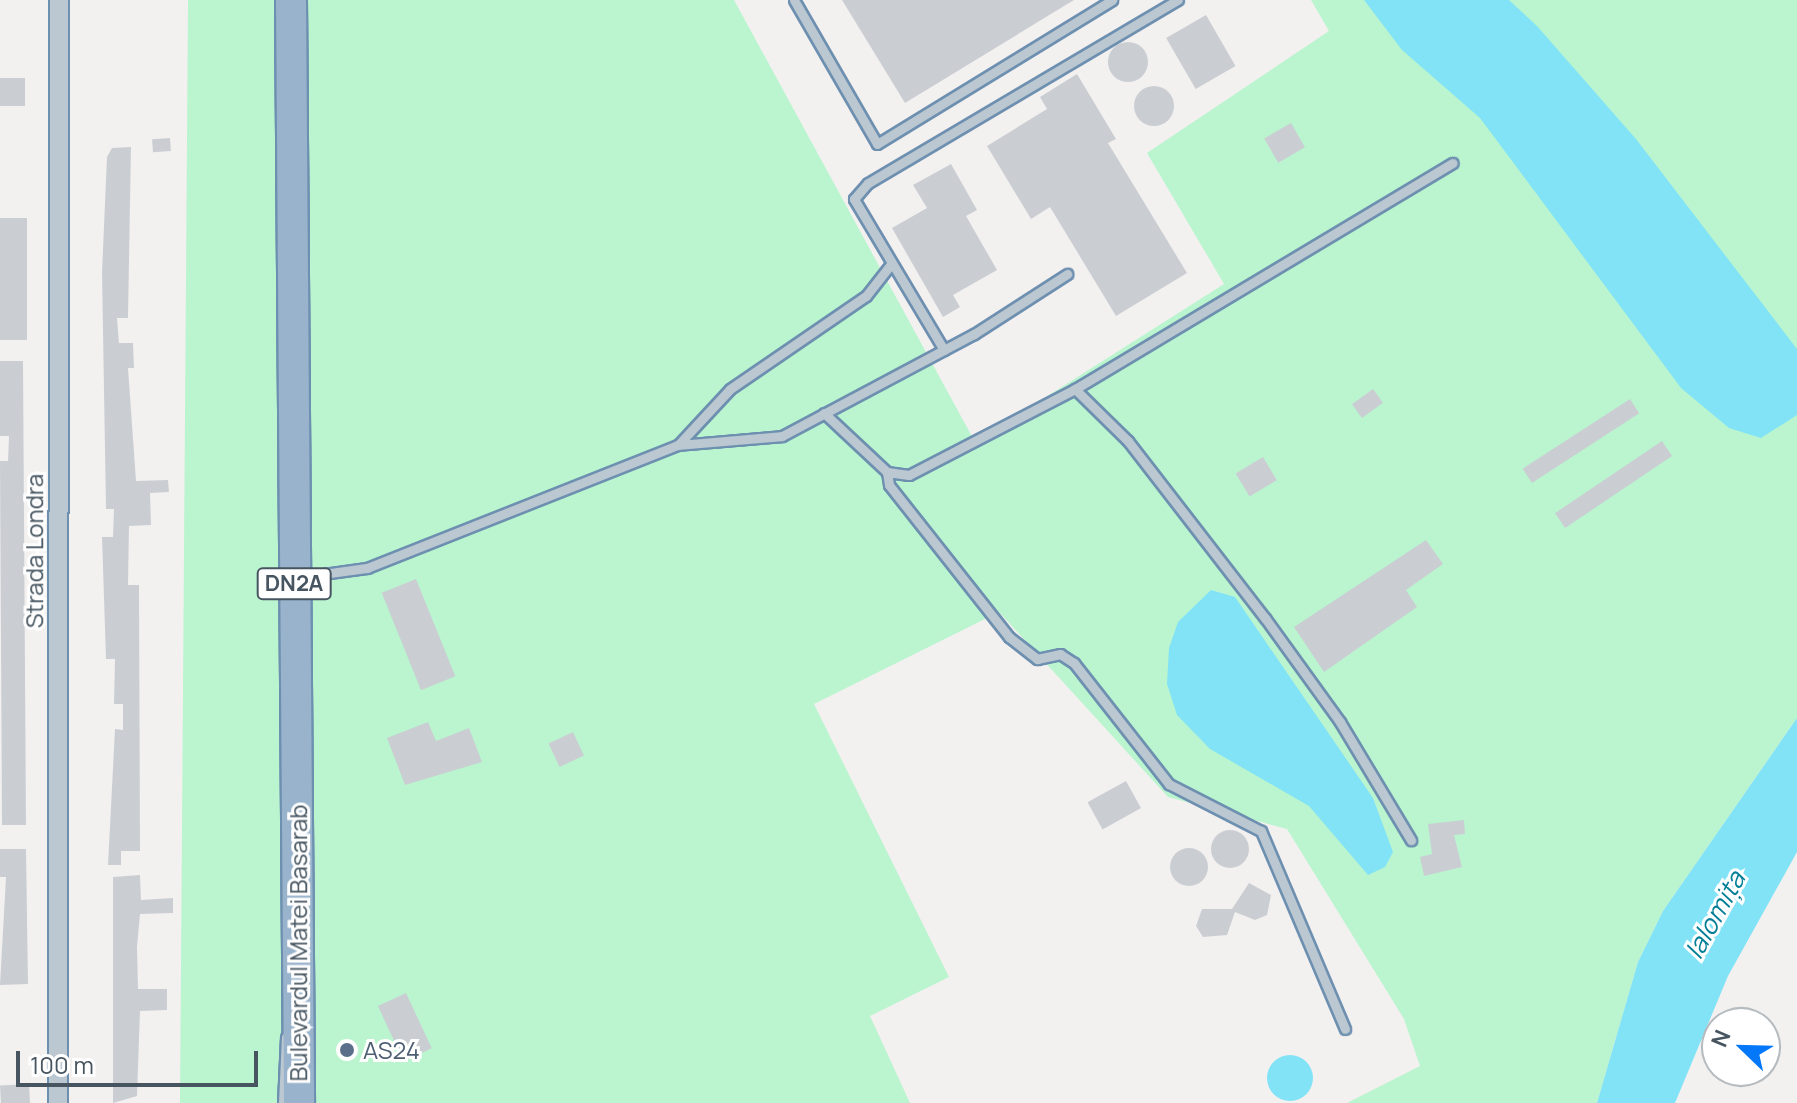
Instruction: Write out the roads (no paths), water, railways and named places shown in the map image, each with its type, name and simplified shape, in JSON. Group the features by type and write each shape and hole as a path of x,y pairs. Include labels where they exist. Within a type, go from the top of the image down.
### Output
{"highway":[{"name":"DN2A","path":"291,0 294,578"},
{"name":"Bulevardul Matei Basarab","path":"294,578 297,783 295,1007 299,1103"}],"street":[{"name":"Strada Londra","path":"58,1103 59,0"}],"lane":[{"path":"794,0 877,144 1112,0"},
{"path":"944,350 857,211 860,190 1178,0"},
{"path":"824,413 887,472 909,475 1075,389 1452,163"},
{"path":"678,445 730,389 866,296 891,264"},
{"path":"294,578 367,568 678,445 782,436 944,350 1067,274"},
{"path":"1075,389 1128,441 1265,618 1340,722 1411,840"},
{"path":"887,472 889,485 1009,637 1037,659 1060,654 1074,663 1169,784 1261,831 1345,1029"},
{"path":"283,1103 282,1050 295,1007"}],"water":[{"path":"1364,0 1509,0 1537,26 1636,139 1797,349 1797,415 1761,438 1729,428 1681,388 1480,118 1402,50"},
{"path":"1211,590 1235,597 1373,798 1393,852 1385,867 1368,875 1309,806 1210,749 1177,715 1167,684 1169,648 1178,622"},
{"name":"Ialomița","path":"1797,718 1797,852 1728,976 1715,1007 1701,1007 1701,1041 1675,1103 1597,1103 1638,962 1663,911"},
{"path":"1290,1055 1306,1062 1313,1078 1306,1094 1290,1101 1274,1094 1267,1078 1274,1062"}],"place":[{"name":"AS24","path":"347,1050"}]}
